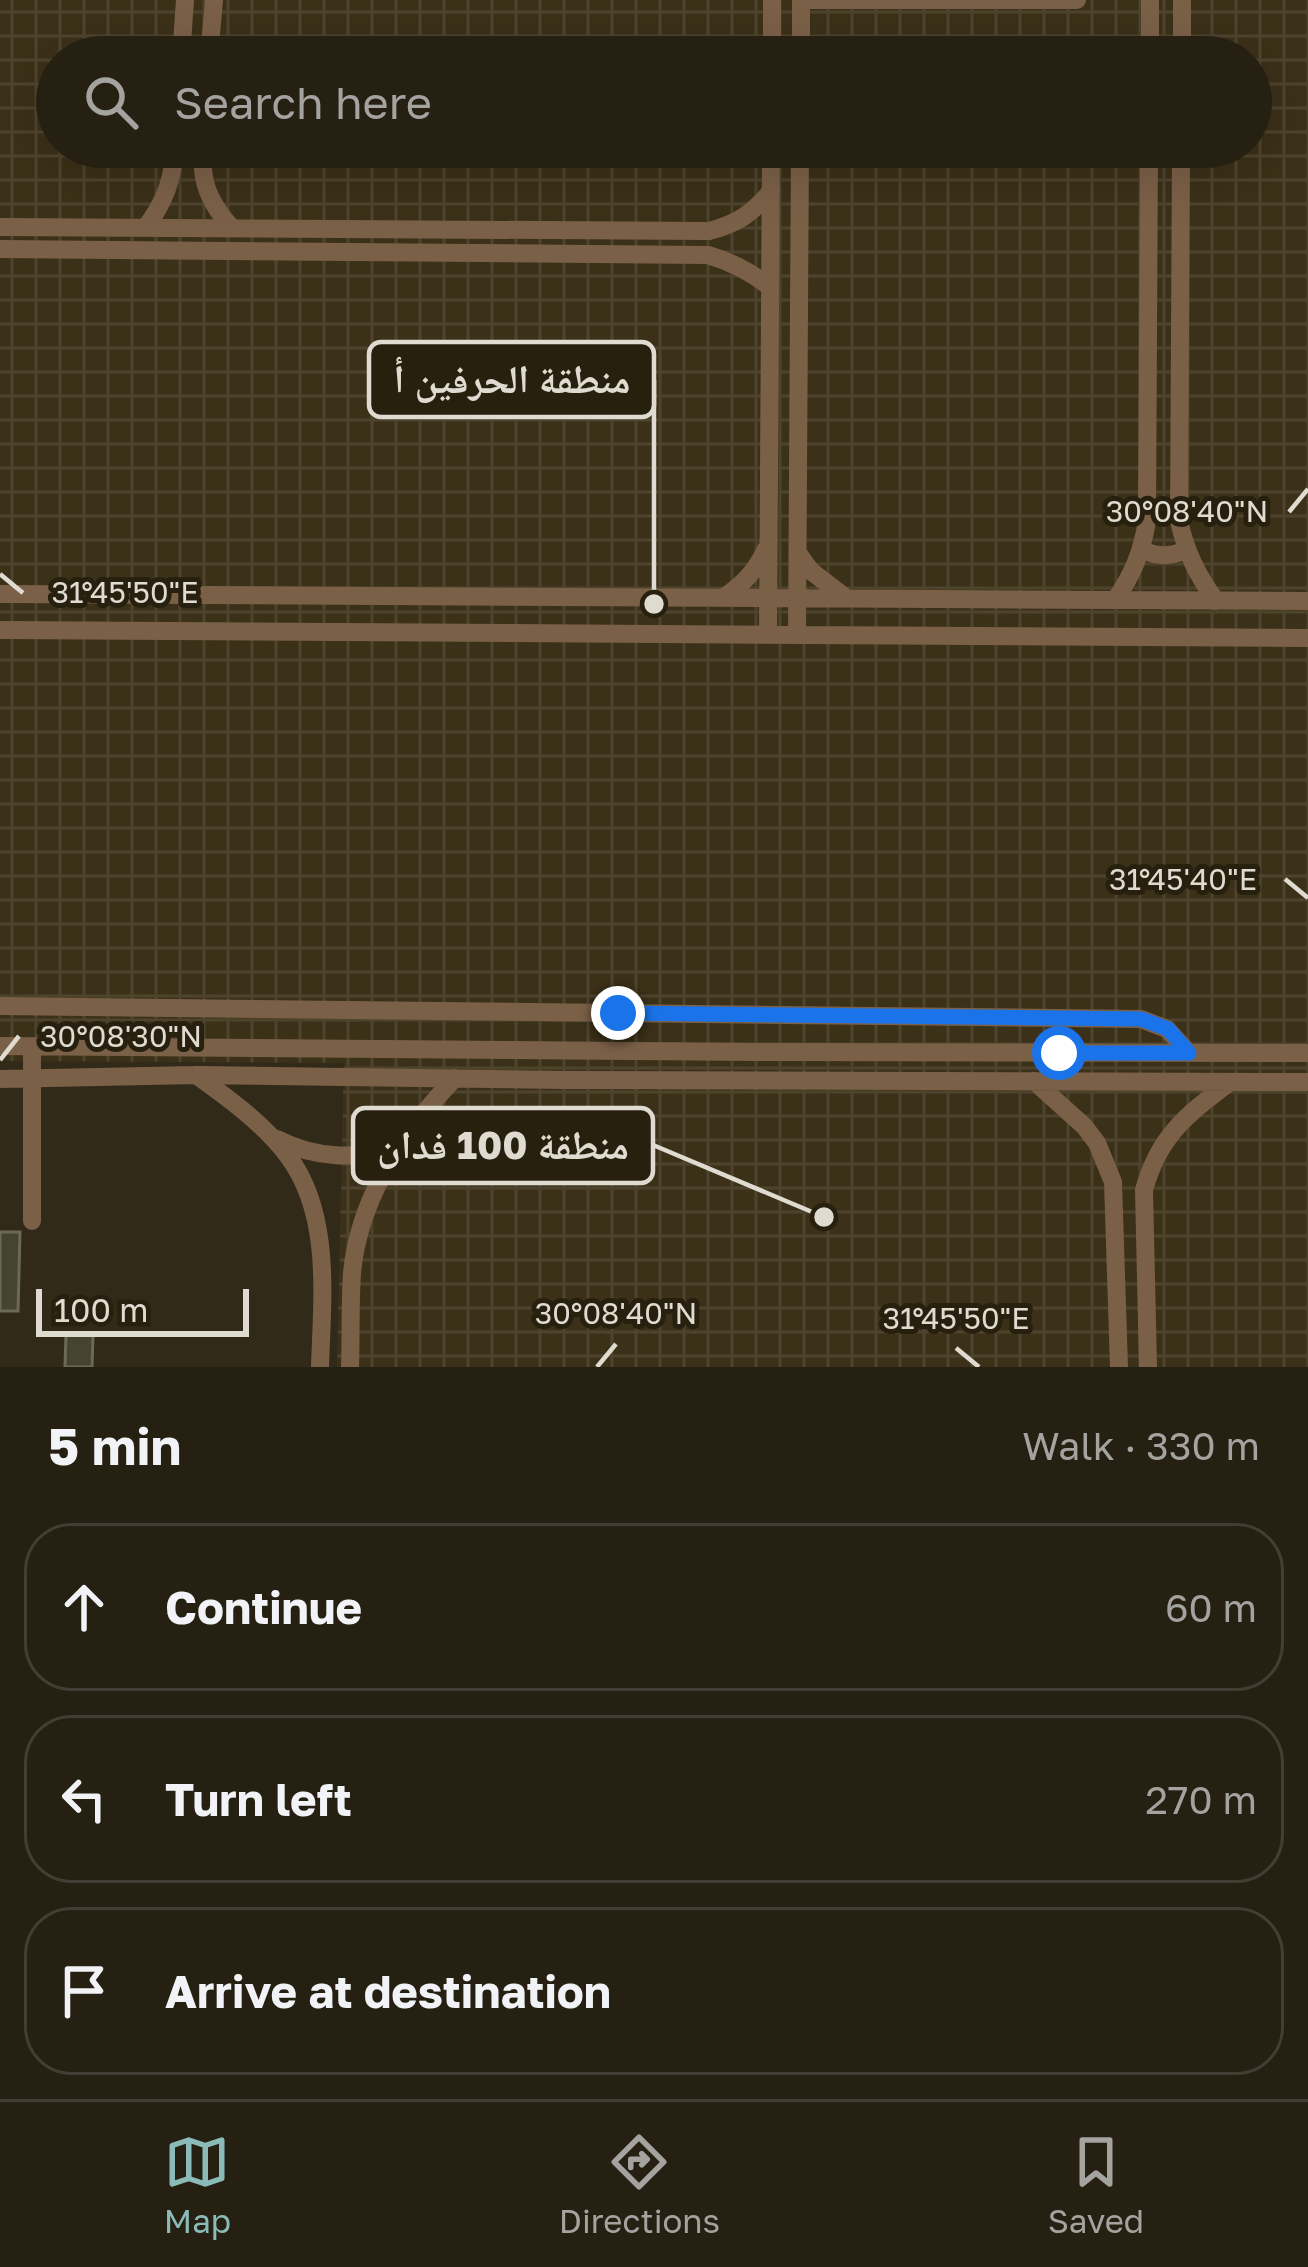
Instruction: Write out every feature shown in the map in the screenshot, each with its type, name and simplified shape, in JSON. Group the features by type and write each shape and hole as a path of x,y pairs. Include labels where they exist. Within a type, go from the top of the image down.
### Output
{"street":[{"path":"182,36 185,0"},
{"path":"211,36 214,0"},
{"path":"772,0 772,36"},
{"path":"801,36 801,0 1077,0"},
{"path":"1150,0 1150,36"},
{"path":"1181,36 1182,0"},
{"path":"145,227 169,189 172,168"},
{"path":"201,168 216,212 232,228"},
{"path":"768,635 771,168"},
{"path":"797,635 800,168"},
{"path":"1115,600 1132,576 1148,521 1149,168"},
{"path":"1181,168 1179,521 1198,577 1216,601"},
{"path":"0,226 710,232 744,218 771,191"},
{"path":"0,249 708,255 731,261 770,287"},
{"path":"723,598 758,566 769,544"},
{"path":"1142,550 1156,556 1186,550"},
{"path":"798,553 846,598"},
{"path":"0,594 1308,601"},
{"path":"0,630 1308,638"},
{"path":"0,1006 1141,1019 1168,1029 1189,1053"},
{"path":"0,1046 1308,1053"},
{"path":"32,1047 32,1221"},
{"path":"757,1052 757,1081"},
{"path":"196,1075 268,1134 303,1180 313,1208 322,1279 320,1367"},
{"path":"0,1079 196,1075 1308,1082"},
{"path":"350,1367 352,1270 378,1184 397,1149 454,1078"},
{"path":"1034,1081 1084,1126 1107,1161 1115,1203 1118,1367"},
{"path":"1148,1367 1144,1190 1149,1170 1182,1119 1232,1082"},
{"path":"268,1134 330,1156 375,1155 397,1149"}],"shaded area":[{"path":"0,0 1308,0 1308,1367 337,1367 344,1063 0,1061"}],"building":[{"path":"0,1232 20,1232 18,1311 0,1311"},
{"path":"66,1334 93,1335 92,1367 65,1367"}],"place":[{"name":"منطقة الحرفين أ","path":"654,604"},
{"name":"منطقة 100 فدان","path":"824,1217"}],"route":[{"path":"618,1013 1141,1019 1168,1029 1189,1053 1059,1053"}]}
